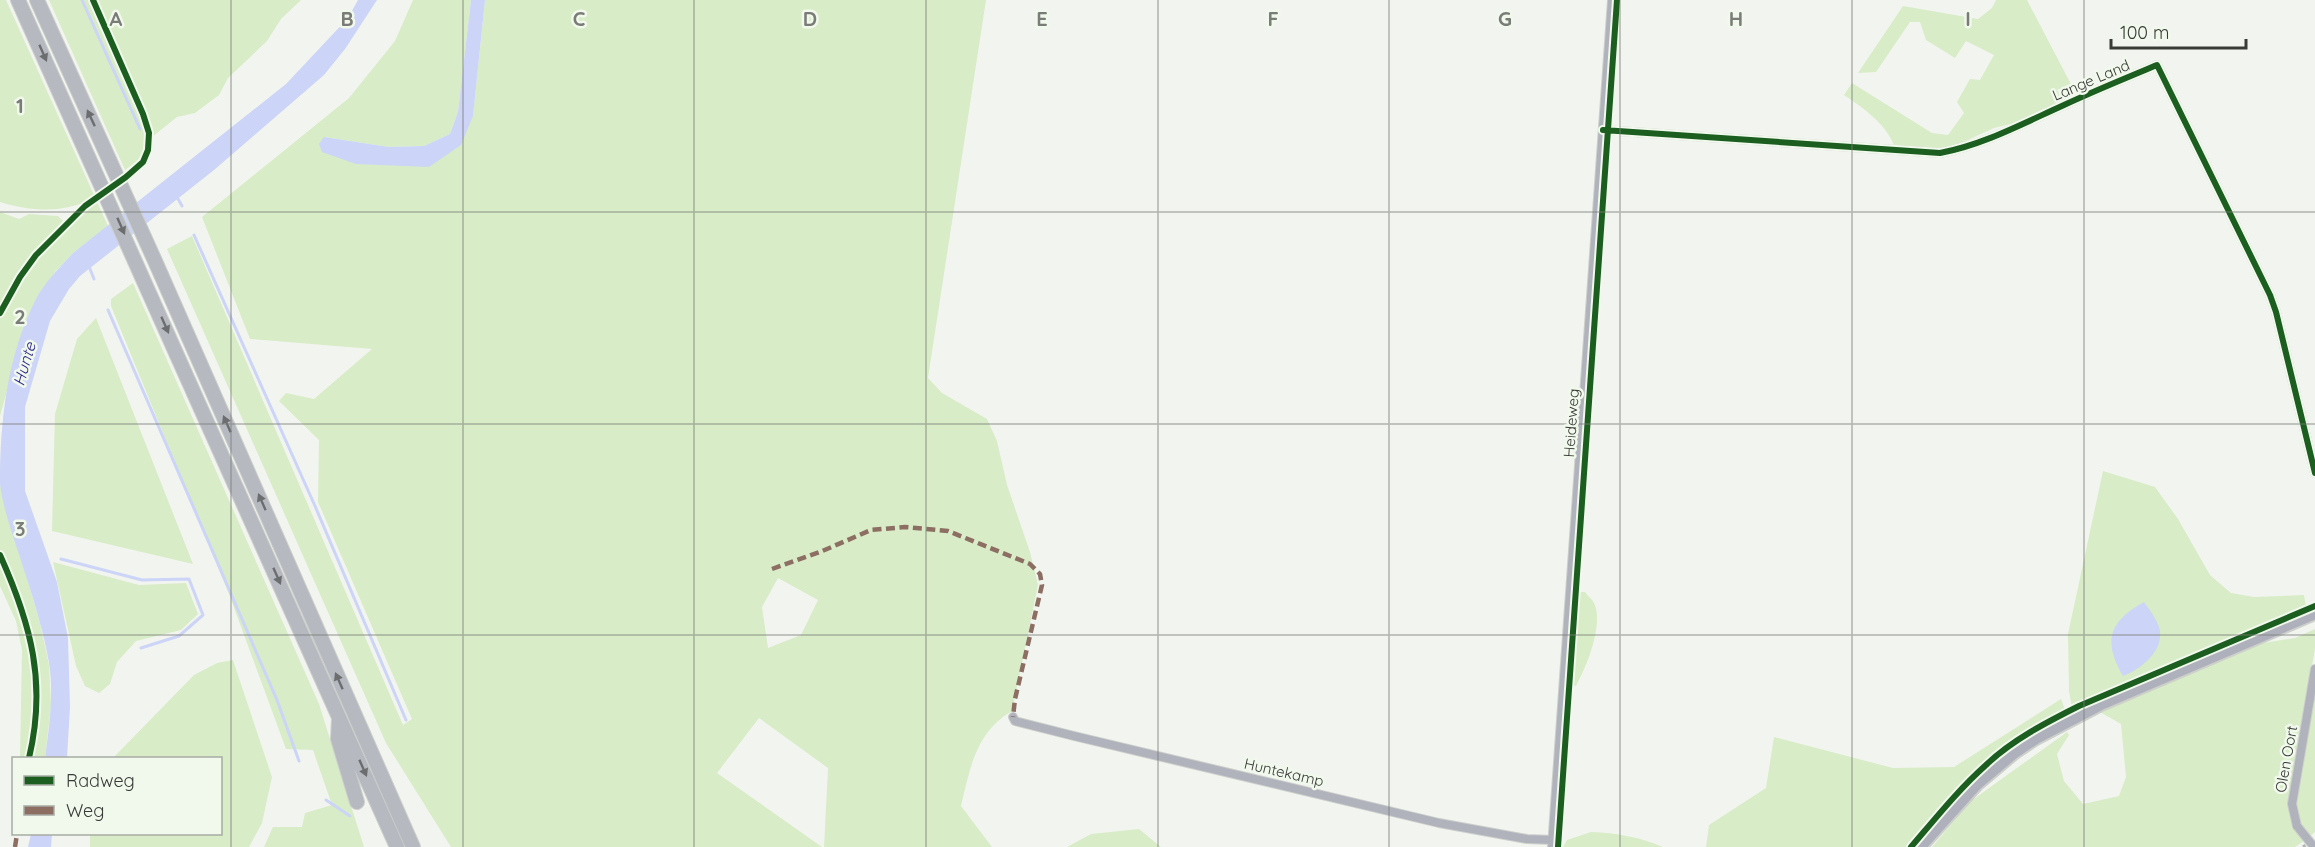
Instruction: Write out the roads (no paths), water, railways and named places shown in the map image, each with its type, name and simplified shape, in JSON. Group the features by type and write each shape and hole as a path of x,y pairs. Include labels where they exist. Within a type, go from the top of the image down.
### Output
{"highway":[{"path":"18,0 101,181 397,847"},
{"path":"37,0 155,261 413,847"},
{"path":"339,714 338,739 357,802"}],"main road":[{"path":"1921,847 1977,785 2015,753 2036,739 2101,705 2315,614"}],"street":[{"name":"Heideweg","path":"1553,844 1612,0"},
{"name":"Lange Land","path":"1603,130 1940,153 1958,150 2007,131 2157,65 2270,295 2315,473"},
{"name":"Olen Oort","path":"2314,847 2297,826 2292,804 2315,669"},
{"name":"Huntekamp","path":"1013,717 1016,721 1074,736 1439,823 1553,844"}],"water":[{"name":"Hunte","path":"358,0 377,0 345,49 324,75 214,170 80,276 69,289 50,321 25,407 25,491 57,582 68,638 70,707 67,757 45,757 51,699 49,663 39,619 8,519 0,484 7,389 26,321 44,287 73,253 286,84 348,18"},
{"path":"471,0 485,0 473,116 461,145 429,167 356,164 322,152 319,144 324,137 389,147 424,146 450,134 458,112"},
{"path":"2144,602 2159,627 2159,643 2150,658 2137,669 2123,676 2113,652 2111,642 2113,633 2123,617"},
{"path":"31,835 52,835 51,847 28,847"}],"waterway":[{"path":"82,0 140,129"},
{"path":"177,197 182,206"},
{"path":"194,235 315,506 406,720"},
{"path":"88,264 94,279"},
{"path":"108,310 277,700 299,761"},
{"path":"61,559 142,580 189,579 203,615 179,636 141,648"},
{"path":"326,800 350,816"}],"railway":[{"path":"2303,847 2315,838"}]}
